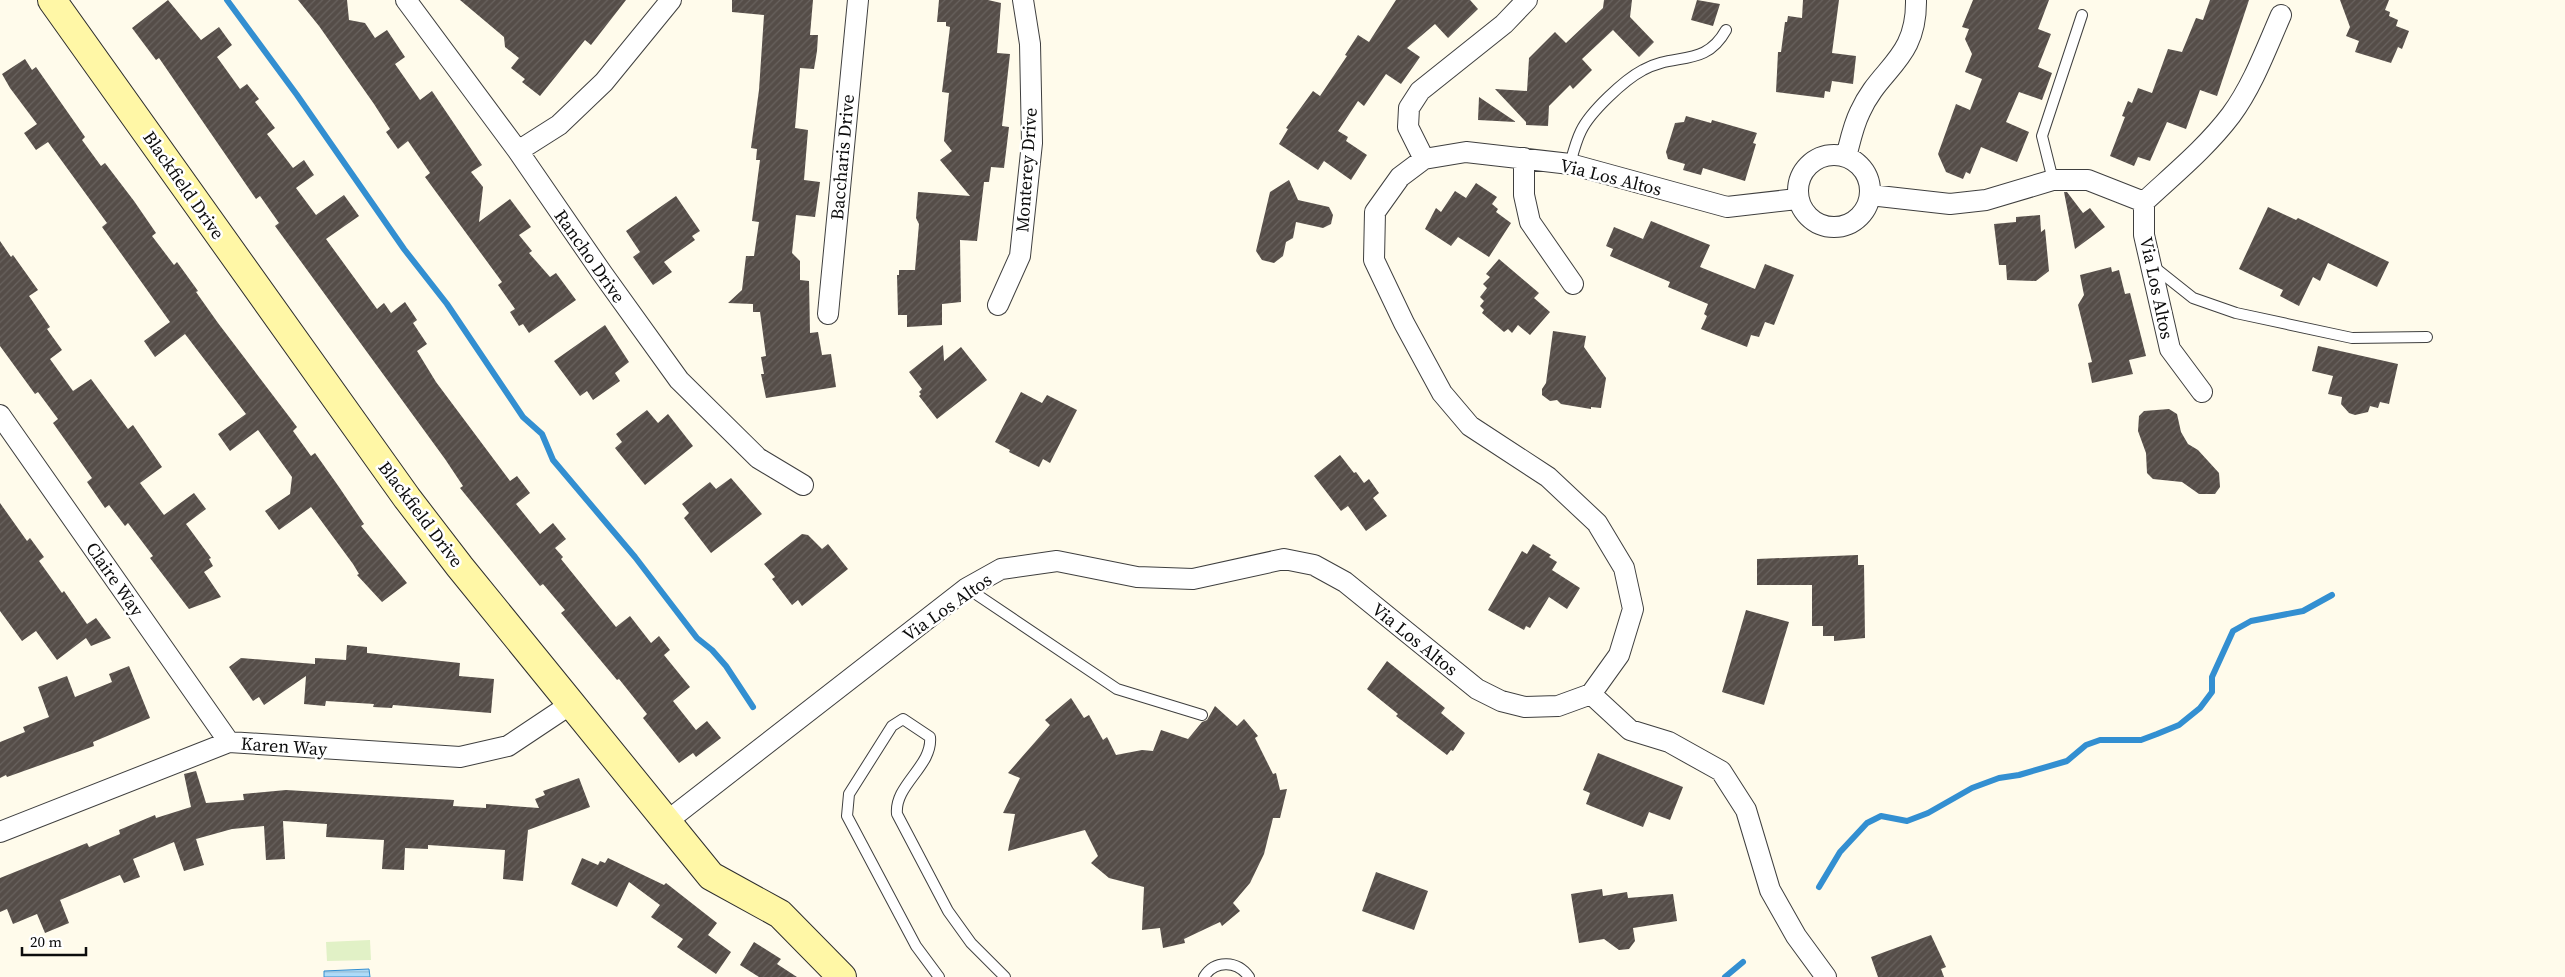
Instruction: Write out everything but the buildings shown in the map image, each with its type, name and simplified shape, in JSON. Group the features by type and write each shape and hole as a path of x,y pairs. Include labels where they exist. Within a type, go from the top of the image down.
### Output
{"street":[{"name":"Blackfield Drive","path":"52,0 407,498 666,822 711,876 780,914 842,977"},
{"name":"Rancho Drive","path":"406,0 518,151 679,380 758,458 803,485"},
{"path":"518,151 558,125 604,82 671,0"},
{"name":"Baccharis Drive","path":"828,314 858,0"},
{"name":"Monterey Drive","path":"998,305 1020,256 1032,143 1030,44 1023,0"},
{"path":"1424,159 1408,127 1410,108 1420,91 1504,24 1527,0"},
{"path":"1846,157 1860,111 1876,87 1898,61 1911,38 1916,17 1916,0"},
{"path":"1870,195 1950,204 1986,200 2053,180 2088,180 2144,202 2202,149 2231,115 2252,81 2281,15"},
{"name":"Via Los Altos","path":"666,822 967,588 1000,569 1057,561 1137,577 1193,578 1284,559 1314,565 1345,582 1477,689 1500,701 1525,707 1558,706 1591,694 1619,655 1633,609 1624,568 1597,524 1548,477 1470,426 1442,393 1404,323 1374,260 1375,212 1400,177 1424,159 1466,152 1570,164 1727,207 1798,199"},
{"path":"1832,154 1846,157 1858,164 1867,175 1870,195 1860,215 1849,224 1835,227 1821,225 1809,218 1798,199 1799,179 1807,166 1818,158 1832,154"},
{"path":"1524,158 1524,195 1530,222 1573,284"},
{"name":"Via Los Altos","path":"2144,202 2144,235 2170,349 2202,392"},
{"name":"Claire Way","path":"0,415 230,742"},
{"path":"1591,694 1630,730 1669,742 1721,771 1746,810 1770,890 1796,936 1826,977"},
{"name":"Karen Way","path":"0,832 230,742 460,757 508,746 571,704"}],"lane":[{"path":"2053,180 2042,136 2082,15"},
{"path":"1570,164 1581,131 1592,116 1628,81 1644,70 1662,63 1705,54 1714,47 1726,30"},
{"path":"2150,263 2192,298 2236,313 2352,338 2427,338"},
{"path":"967,588 1117,689 1202,715"},
{"path":"939,977 916,946 847,816 850,794 892,726 903,719 930,737 930,749 897,800 897,814 948,911 971,942 1005,977"},
{"path":"1204,977 1214,967 1230,964 1238,966 1250,977"}],"green space":[{"path":"370,940 371,960 327,961 326,942"}],"water":[{"path":"369,969 370,977 324,977 324,971"}],"waterway":[{"path":"227,0 297,95 404,249 447,304 523,417 542,434 553,460 635,557 697,638 712,650 726,666 753,707"},
{"path":"1819,887 1840,852 1867,823 1881,816 1907,821 1928,813 1972,788 1999,778 2019,775 2067,761 2086,745 2100,740 2141,740 2179,725 2200,708 2212,692 2212,677 2233,631 2251,621 2303,611 2332,595"},
{"path":"1725,977 1743,962"}]}
